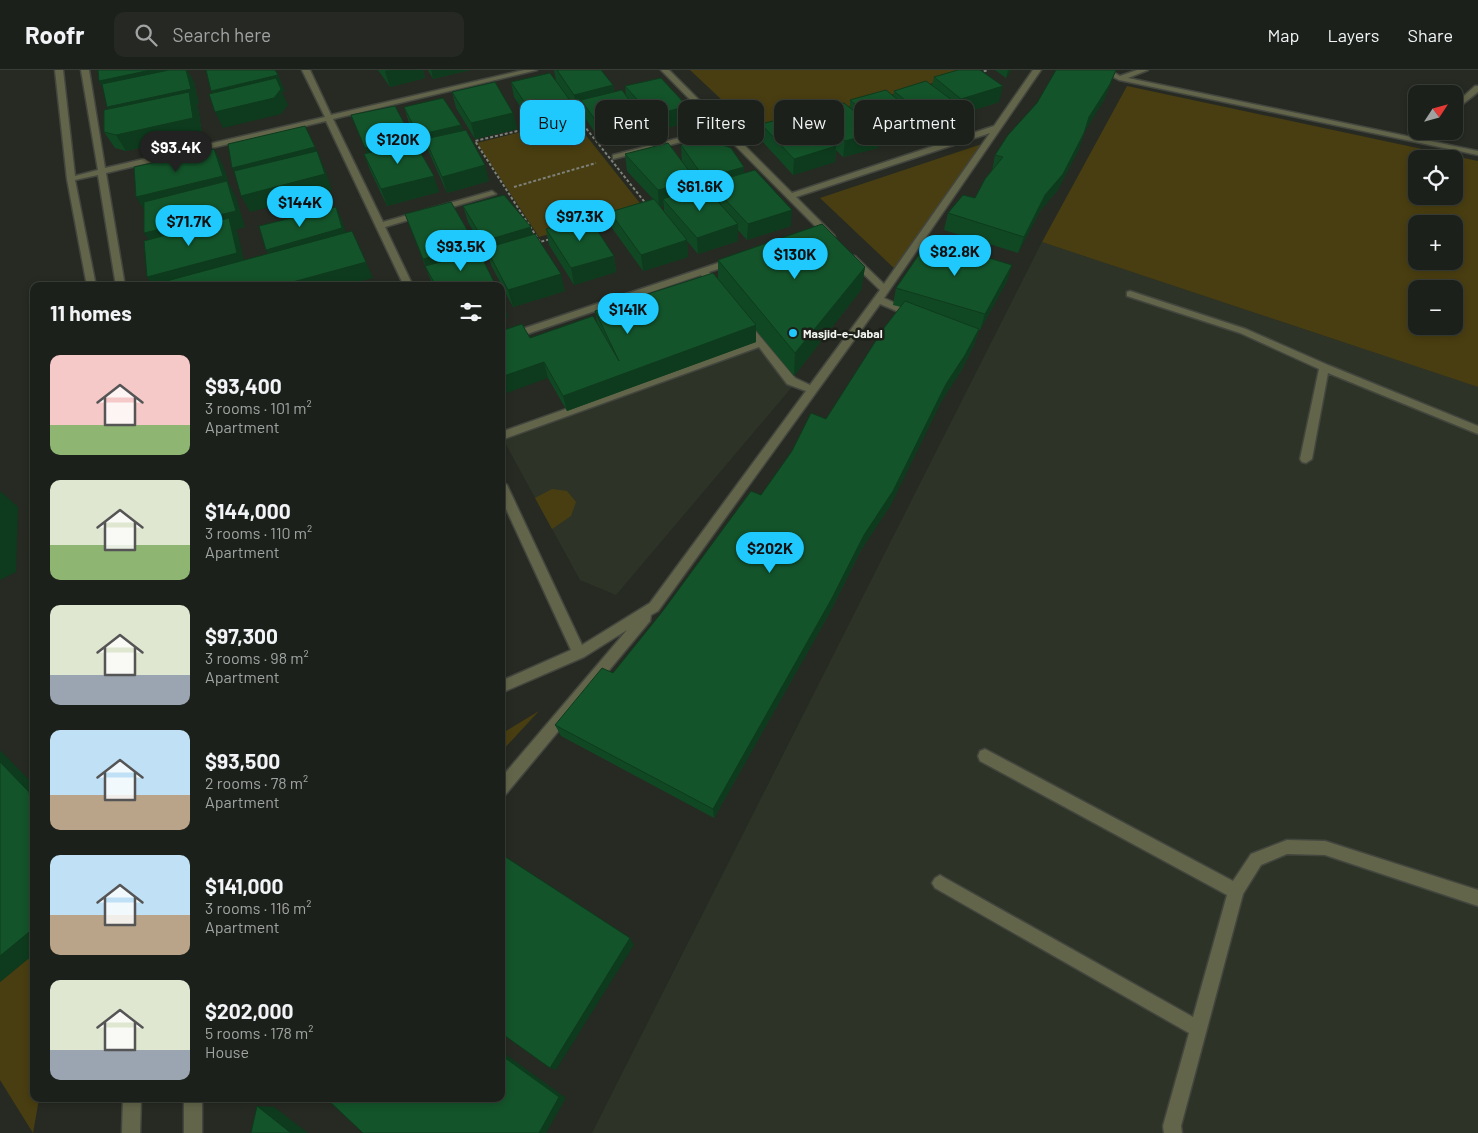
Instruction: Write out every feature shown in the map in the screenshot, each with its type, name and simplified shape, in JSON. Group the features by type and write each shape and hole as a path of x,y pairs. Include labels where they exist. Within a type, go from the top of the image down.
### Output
{"street":[{"path":"59,70 71,179 90,282"},
{"path":"85,70 119,282"},
{"path":"306,70 407,282"},
{"path":"71,179 533,70"},
{"path":"665,70 695,100"},
{"path":"505,784 654,607 885,290 1037,70"},
{"path":"1104,70 1119,78 1408,137"},
{"path":"1119,78 1144,70"},
{"path":"1463,101 1478,88"},
{"path":"792,196 997,128"},
{"path":"1423,140 1478,153"},
{"path":"613,158 678,141"},
{"path":"740,145 792,196 818,231 837,243"},
{"path":"381,225 492,194"},
{"path":"844,250 885,290"},
{"path":"505,339 740,258"},
{"path":"703,271 726,300"},
{"path":"1130,294 1243,331 1324,367 1478,430"},
{"path":"878,299 926,319"},
{"path":"738,314 792,381 812,390"},
{"path":"505,435 761,343"},
{"path":"1306,459 1324,367"},
{"path":"505,494 579,653"},
{"path":"505,685 579,653 654,607"},
{"path":"985,756 1236,891"},
{"path":"1173,1133 1172,1126 1236,891 1256,859 1287,847 1326,848 1478,898"},
{"path":"940,883 1198,1028"},
{"path":"130,1133 132,1102"},
{"path":"193,1102 193,1133"}],"path":[{"path":"979,73 988,70"},
{"path":"577,117 613,158 651,210 540,242 475,141 577,117"},
{"path":"492,194 600,162"}],"shaded area":[{"path":"690,70 979,70 873,100 854,100 854,105 844,108 844,100 774,100 774,128 764,131 764,100 722,100"},
{"path":"1127,86 1427,150 1408,150 1408,205 1463,205 1463,158 1478,161 1478,387 1042,242"},
{"path":"520,132 520,145 585,145 585,134 643,207 539,237 477,143"},
{"path":"988,142 897,271 820,198"},
{"path":"1042,242 1478,387 1478,1133 592,1133"},
{"path":"760,346 792,387 616,595 580,580 505,443 505,438"},
{"path":"552,489 567,491 576,502 571,516 552,529 535,498"},
{"path":"539,711 505,748 505,732"},
{"path":"30,957 30,1102 38,1102 33,1133 0,1080 0,982"}],"building":[{"path":"98,70 151,70 99,81"},
{"path":"169,70 186,70 191,89 107,107 102,84"},
{"path":"206,70 275,70 278,75 211,91"},
{"path":"557,70 601,70 613,85 574,95"},
{"path":"958,70 980,70 1003,86 961,99 934,77"},
{"path":"1056,70 1116,70 1110,84 1089,117 1084,133 1063,174 1045,195 1024,237 948,213 963,195 975,198 985,179 1003,157 995,155 1008,135 1037,103"},
{"path":"550,73 569,99 523,100 511,82"},
{"path":"276,78 281,89 274,98 215,112 209,94"},
{"path":"661,78 681,100 678,100 678,109 668,111 668,100 638,100 625,86"},
{"path":"926,81 952,100 905,100 894,91"},
{"path":"495,82 513,113 471,123 452,92"},
{"path":"622,90 629,100 595,100 595,120 585,106 585,100 581,100"},
{"path":"886,90 898,100 854,100 854,103 850,100"},
{"path":"189,92 193,118 116,135 104,132 104,110"},
{"path":"443,98 461,125 418,135 404,107"},
{"path":"844,103 854,111 854,139 845,141"},
{"path":"395,106 411,136 365,148 351,115"},
{"path":"774,121 774,138 764,127 764,123"},
{"path":"305,126 315,147 232,168 228,144"},
{"path":"466,130 485,165 442,177 425,139"},
{"path":"414,141 434,176 381,189 364,154"},
{"path":"668,143 696,180 658,190 625,154 660,145 668,145"},
{"path":"681,145 723,145 731,148 744,167 704,178"},
{"path":"781,145 836,146 794,159"},
{"path":"214,149 223,176 136,197 134,167"},
{"path":"317,151 325,174 241,196 234,171"},
{"path":"755,170 792,210 748,224 710,183"},
{"path":"227,181 236,211 144,233 144,202"},
{"path":"703,185 738,224 697,238 663,199"},
{"path":"504,195 531,227 484,241 463,206"},
{"path":"654,199 687,240 641,255 610,212"},
{"path":"451,202 476,245 423,259 405,214"},
{"path":"336,207 342,228 266,250 259,226"},
{"path":"588,216 614,256 571,268 546,229"},
{"path":"229,218 237,253 147,277 144,241"},
{"name":"Masjid-e-Jabal","path":"822,224 865,267 795,353 718,260"},
{"path":"352,231 366,262 293,282 163,282"},
{"path":"535,234 561,274 508,290 486,248"},
{"path":"929,240 1012,265 985,314 896,288"},
{"path":"479,252 494,282 434,282 425,266"},
{"path":"713,273 756,325 563,396 544,362 505,376 505,330 522,324 530,338 593,316 619,361 595,311"},
{"path":"905,301 979,329 946,384 893,491 864,535 831,600 713,809 555,725 602,668 613,673 662,612 751,491 761,495 792,451 811,413 826,419 884,328"},
{"path":"0,762 29,792 30,931 0,956"},
{"path":"505,857 630,938 550,1068 505,1036"},
{"path":"505,1058 559,1097 539,1133 363,1133 330,1102 505,1102"},
{"path":"257,1106 291,1133 251,1133"}],"place":[{"name":"Masjid-e-Jabal","path":"793,333"}]}
